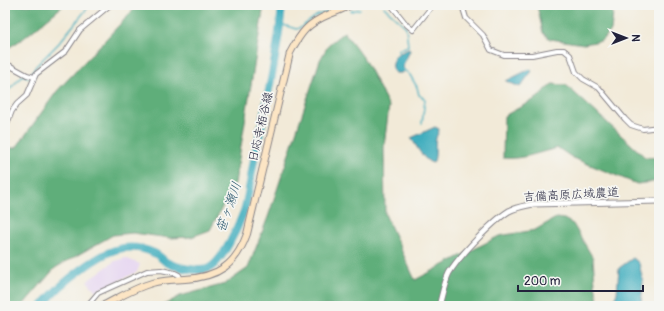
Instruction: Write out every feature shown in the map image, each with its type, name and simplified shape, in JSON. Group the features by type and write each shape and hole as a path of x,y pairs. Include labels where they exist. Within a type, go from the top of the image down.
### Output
{"main road":[{"name":"日応寺栢谷線","path":"102,306 138,288 152,283 210,276 228,266 242,247 247,234 290,53 303,31 310,25 318,19 350,5"}],"street":[{"path":"5,136 7,124 12,111 27,95 33,79 51,62 66,51 80,30 110,5"},
{"path":"391,5 407,25 413,30 433,5"},
{"path":"462,5 466,18 483,35 491,50 504,55 532,55 564,50 570,55 576,72 599,88 631,125 643,129 659,127"},
{"path":"5,63 33,79"},
{"name":"吉備高原広域農道","path":"439,306 448,275 457,262 499,218 520,206 533,204 659,201"},
{"path":"87,306 98,294 147,271 161,270 176,273 179,275 181,280"}],"shaded area":[{"path":"125,258 140,264 137,272 96,291 87,281 115,261"}],"green space":[{"path":"5,5 64,5 24,38 5,50"},
{"path":"138,5 264,5 235,183 210,230 191,237 170,238 133,233 113,235 55,268 22,306 5,306 5,148 16,148 57,91"},
{"path":"537,5 608,5 613,13 611,31 601,41 584,44 550,39 543,33"},
{"path":"344,32 363,57 389,106 384,147 385,214 415,280 499,236 535,230 556,218 564,219 573,224 593,258 595,284 599,306 162,306 180,296 225,284 248,268 268,217 320,60 329,44"},
{"path":"552,84 566,85 645,157 659,158 659,181 637,184 573,158 558,148 524,157 503,158 504,116 537,98"}],"water":[{"path":"409,49 410,51 403,65 404,71 401,73 396,73 393,71 393,61 395,56"},
{"path":"530,69 532,71 520,87 506,81"},
{"path":"435,127 439,129 439,132 436,138 435,157 433,163 429,162 423,156 411,138"},
{"path":"633,258 639,263 643,281 641,306 612,305 617,293 619,268"}],"waterway":[{"path":"32,75 36,66 59,43 90,5"},
{"name":"笹ヶ瀬川","path":"42,306 76,273 107,253 116,250 125,248 144,249 156,254 170,264 192,269 207,269 213,266 218,260 234,234 246,204 254,158 275,60 282,5"},
{"path":"280,24 296,29 300,28 316,16 343,6"},
{"path":"384,7 406,27 408,46 398,50 400,55"},
{"path":"351,11 360,9"},
{"path":"403,69 410,75 417,87 419,95 425,99 422,123"},
{"path":"5,94 23,75 32,79"},
{"path":"5,150 6,138"}]}
